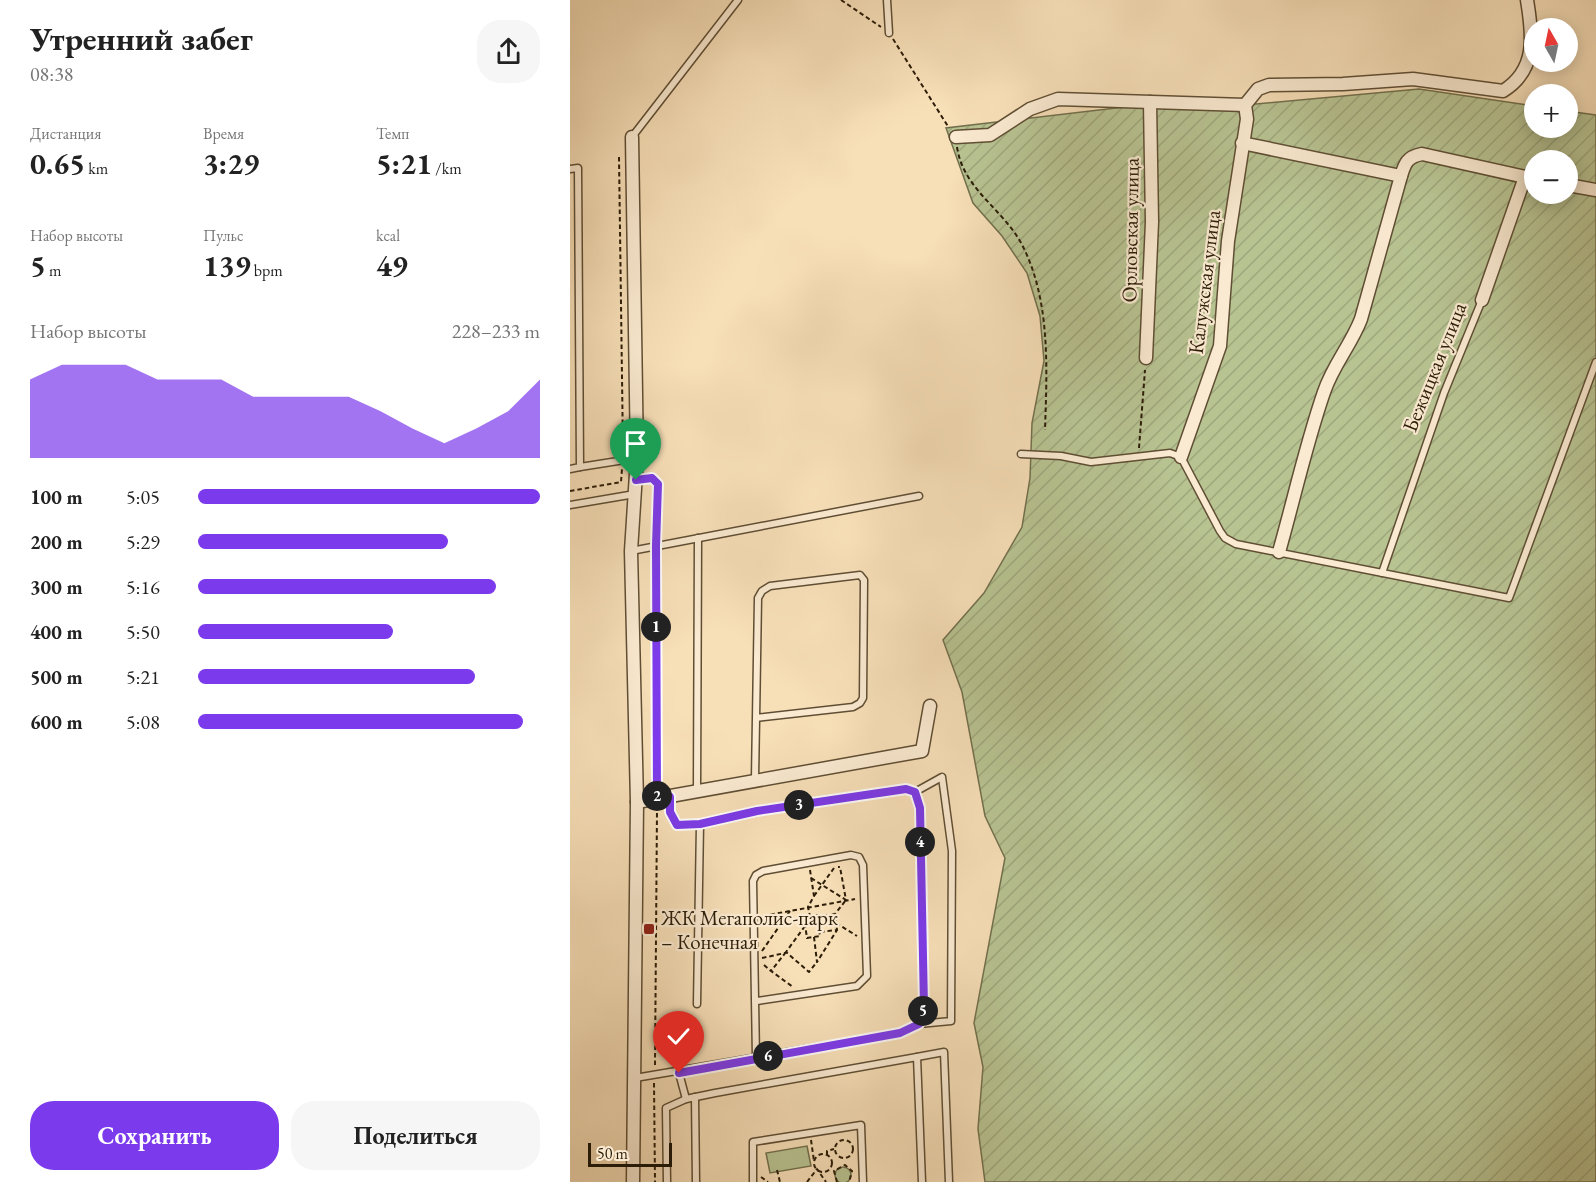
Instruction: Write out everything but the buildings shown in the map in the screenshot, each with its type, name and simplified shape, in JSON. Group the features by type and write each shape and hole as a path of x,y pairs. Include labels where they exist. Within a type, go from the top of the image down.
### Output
{"street":[{"path":"956,137 990,135 1030,109 1058,99 1245,105 1258,89 1269,85 1343,84 1413,79 1503,91 1518,80 1530,59 1527,0"},
{"name":"Орловская улица","path":"1146,358 1152,222 1150,102"},
{"name":"Калужская улица","path":"1181,457 1220,346 1228,241 1246,119 1245,105"},
{"path":"632,137 637,458 632,551 637,802 633,1182"},
{"path":"1242,142 1401,176"},
{"path":"1279,552 1324,392 1336,365 1353,340 1361,319 1405,162 1411,156 1422,154 1524,177"},
{"path":"1578,187 1596,190"},
{"name":"Бежицкая улица","path":"1482,300 1524,191"},
{"path":"637,802 755,779 922,751 930,706"}],"lane":[{"path":"632,137 738,0"},
{"path":"887,0 889,33"},
{"path":"570,169 578,168 580,467"},
{"name":"Бежицкая улица","path":"1382,573 1443,393 1482,300"},
{"path":"1021,454 1061,456 1091,462 1170,453 1181,457 1225,538 1236,544 1509,598 1596,362"},
{"path":"570,426 580,426"},
{"path":"570,469 637,458"},
{"path":"570,505 636,494"},
{"path":"632,551 920,496"},
{"path":"697,792 698,538"},
{"path":"755,779 756,717 758,598 762,591 770,586 860,575 864,580 860,703 853,707 756,717"},
{"path":"635,1078 679,1073 900,1033 919,1024 951,1021 952,851 942,777 915,792 906,789 757,811 700,824 677,825 664,798"},
{"path":"915,792 920,808 924,995 919,1024"},
{"path":"697,1004 700,824"},
{"path":"756,1058 757,1001 753,881 756,875 763,871 851,855 859,858 863,866 867,976 864,981 857,986 757,1001"},
{"path":"667,1182 666,1108 695,1097 944,1052 949,1182"},
{"path":"917,1057 921,1182"},
{"path":"679,1073 686,1100"},
{"path":"695,1097 696,1182"},
{"path":"753,1182 753,1142 861,1125 863,1182"}],"path":[{"path":"841,0 889,33 934,107 956,137 963,171 1012,229 1029,258 1037,282 1047,354 1045,430"},
{"path":"619,157 623,461 621,482"},
{"path":"1139,456 1146,358"},
{"path":"570,491 652,478 658,484 656,546 664,798 654,1076 655,1182"},
{"path":"809,863 814,896"},
{"path":"786,952 809,972 837,930 835,915 846,900 840,867 827,869"},
{"path":"810,916 808,907 835,868"},
{"path":"810,872 818,871"},
{"path":"811,878 846,900"},
{"path":"754,918 864,898"},
{"path":"756,960 790,911"},
{"path":"817,917 820,936 807,938 804,918 835,915"},
{"path":"836,923 866,941"},
{"path":"771,971 805,926"},
{"path":"820,932 837,930"},
{"path":"814,937 817,962"},
{"path":"756,960 786,952"},
{"path":"756,960 803,994"},
{"path":"807,1138 811,1138 814,1164 826,1182"},
{"path":"814,1164 818,1156 828,1156 836,1151 841,1141 849,1142 852,1153 844,1158 843,1165 835,1170 834,1177 837,1182"},
{"path":"835,1170 831,1168 829,1149 836,1151 844,1158"},
{"path":"843,1165 852,1171 849,1182"},
{"path":"817,1169 825,1172 831,1168"},
{"path":"807,1182 817,1169"},
{"path":"777,1170 780,1182"}],"green space":[{"path":"1419,89 1524,105 1524,138 1578,138 1578,112 1596,115 1596,1182 985,1182 978,1129 983,1067 974,1023 1005,858 985,816 962,692 943,640 984,593 1022,527 1030,478 1032,423 1044,361 1040,316 1027,273 1002,236 973,203 946,128 1150,104 1245,105"},
{"path":"807,1146 811,1166 770,1173 766,1153"},
{"path":"843,1167 849,1169 851,1175 849,1181 843,1183 837,1181 835,1175 837,1169"}],"place":[{"name":"ЖК Мегаполис-парк – Конечная","path":"649,929"}],"route":[{"path":"636,480 652,478 657,480 658,484 656,546 657,799 670,797 670,812 677,825 700,824 757,811 906,789 915,792 920,808 924,1007 919,1024 900,1033 679,1073"}]}
